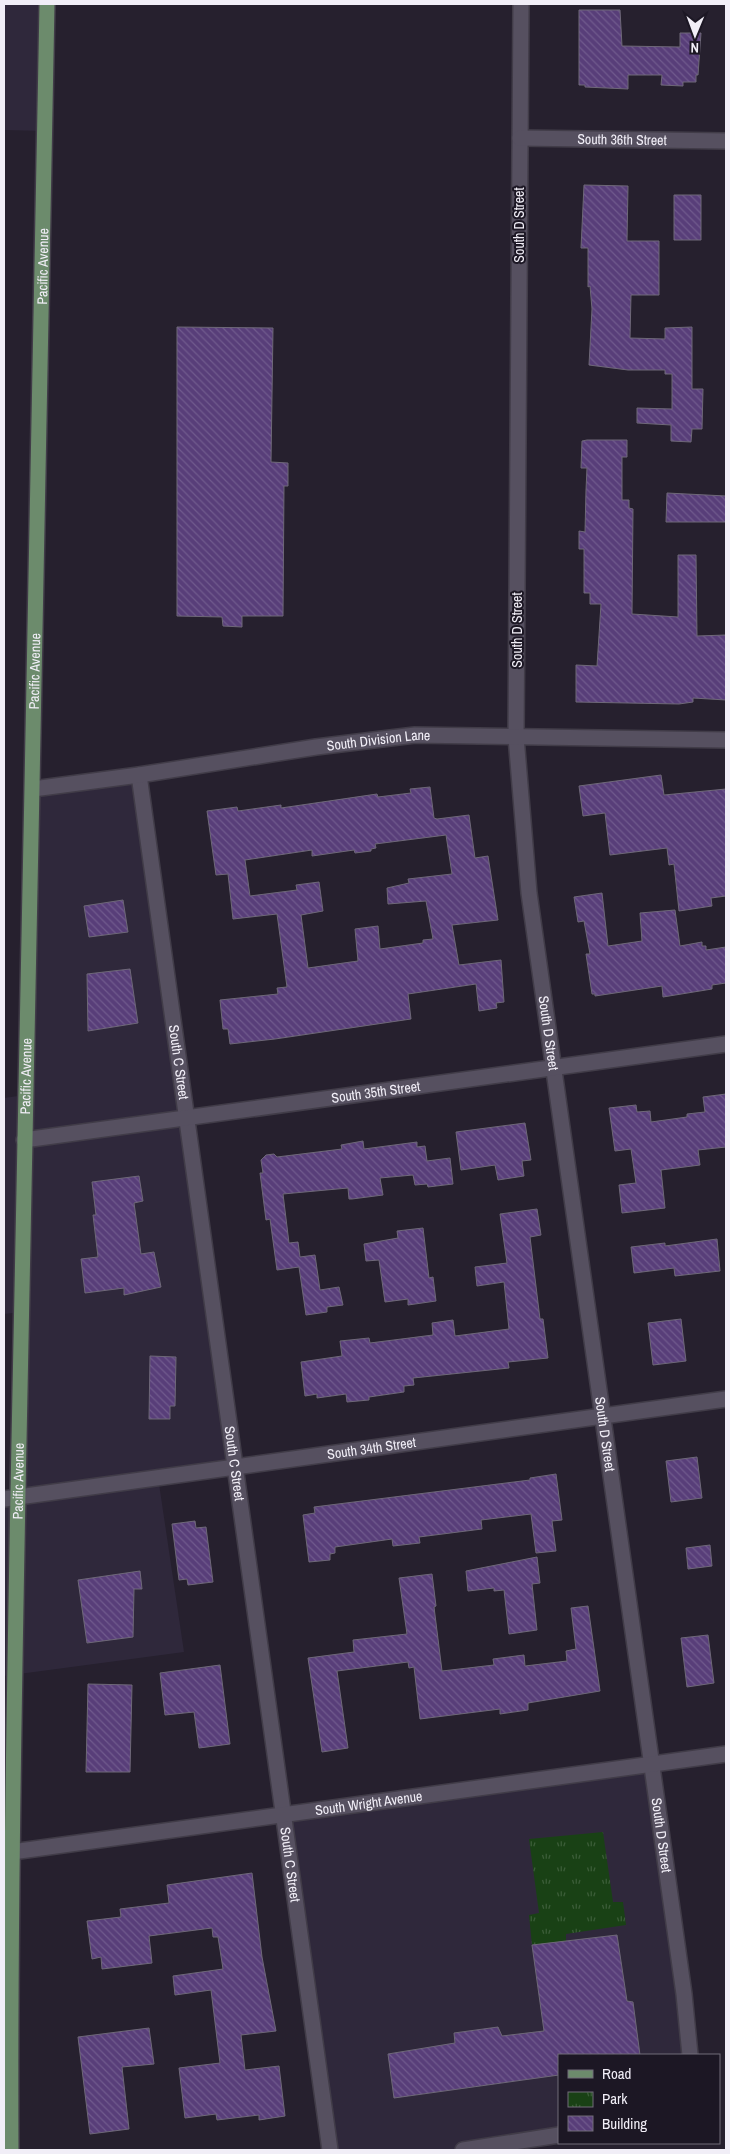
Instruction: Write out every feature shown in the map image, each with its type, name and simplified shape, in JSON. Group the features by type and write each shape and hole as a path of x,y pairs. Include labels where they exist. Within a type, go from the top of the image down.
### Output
{"main road":[{"name":"Pacific Avenue","path":"11,2150 11,1498 24,1140 33,789 47,4"}],"street":[{"name":"South D Street","path":"521,4 516,738 529,893 650,1765 684,1994 690,2054"},
{"name":"South 36th Street","path":"520,138 726,141"},
{"name":"South Division Lane","path":"33,789 139,775 316,747 415,735 726,740"},
{"name":"South C Street","path":"139,775 330,2150"},
{"name":"South 35th Street","path":"24,1140 726,1044"},
{"name":"South 34th Street","path":"11,1498 726,1399"},
{"name":"South Wright Avenue","path":"12,1852 726,1754"},
{"path":"463,2150 558,2135"}],"shaded area":[{"path":"4,4 47,4 45,131 4,130"},
{"path":"139,775 235,1467 158,1477 184,1652 4,1676 4,1499 18,1497 21,1312 4,1314 4,1098 25,1095 33,789"},
{"path":"650,1765 690,2054 558,2054 558,2135 463,2150 330,2150 282,1814"}],"green space":[{"path":"603,1832 613,1902 623,1902 626,1925 566,1934 566,1941 532,1945 529,1915 539,1913 529,1839"}],"building":[{"path":"579,10 620,10 622,46 680,47 680,33 701,33 696,82 683,82 683,86 661,85 662,75 628,75 628,89 585,87 585,85 579,85"},
{"path":"584,185 628,186 627,241 659,241 659,295 631,295 630,338 665,339 665,328 692,327 692,389 703,389 702,429 692,429 691,442 671,441 671,425 637,423 637,408 672,409 672,374 665,374 665,370 628,370 589,365 592,309 590,286 588,287 588,248 581,248"},
{"path":"674,195 701,195 701,240 674,240"},
{"path":"177,327 273,328 271,462 288,463 288,486 284,486 283,616 242,616 242,627 223,626 222,617 177,616"},
{"path":"627,440 627,457 622,457 622,500 629,500 629,508 633,509 632,614 678,617 678,555 696,555 697,636 726,635 726,700 693,698 693,702 679,704 576,702 576,665 597,666 601,604 590,604 590,593 584,593 584,549 579,549 579,531 585,532 587,468 581,468 582,441"},
{"path":"667,493 726,496 726,522 666,522"},
{"path":"661,775 664,795 726,789 726,896 711,898 712,906 679,911 674,864 669,865 667,848 610,855 605,813 583,816 579,786"},
{"path":"430,787 434,818 469,815 475,858 488,856 498,920 452,925 459,965 501,960 504,1002 496,1003 497,1008 479,1011 476,984 408,994 411,1019 230,1044 228,1029 223,1029 220,1000 278,994 277,988 287,987 277,914 233,919 228,874 216,875 207,811 237,807 238,811 281,805 281,808 377,794 378,797 411,793 410,789","holes":["446,835 452,874 408,879 409,883 387,888 388,904 426,901 433,939 423,940 423,943 380,949 378,926 355,929 358,961 308,968 301,915 323,911 319,882 296,885 297,890 250,896 245,860 312,850 312,856 354,850 355,853 371,851 371,849 376,848 375,844"]},
{"path":"602,893 608,946 642,941 640,913 675,910 680,946 702,942 702,946 706,946 706,950 726,947 726,983 712,985 712,989 663,997 662,986 595,996 595,994 592,994 586,954 590,954 584,921 578,922 574,897"},
{"path":"123,900 128,932 89,937 84,906"},
{"path":"130,969 138,1023 88,1031 87,974"},
{"path":"726,1094 726,1147 698,1150 700,1165 661,1170 665,1208 622,1213 619,1185 636,1183 631,1149 615,1151 609,1108 636,1105 637,1112 650,1111 651,1122 687,1117 687,1114 705,1112 703,1097"},
{"path":"525,1123 531,1160 522,1161 524,1176 498,1180 495,1165 461,1170 456,1132"},
{"path":"363,1141 364,1149 417,1142 417,1147 425,1146 427,1161 450,1158 453,1184 428,1187 427,1184 415,1185 413,1175 380,1178 383,1195 349,1199 348,1188 283,1194 289,1243 298,1242 300,1257 315,1255 320,1290 339,1287 343,1305 327,1307 327,1312 306,1315 299,1267 277,1270 270,1219 266,1220 260,1173 263,1173 261,1160 266,1155 274,1154 277,1157 342,1149 341,1145"},
{"path":"139,1176 143,1201 134,1203 141,1254 154,1252 161,1287 124,1295 124,1288 85,1293 81,1259 98,1257 93,1215 96,1215 92,1182"},
{"path":"537,1209 541,1235 530,1237 540,1319 543,1319 548,1358 508,1362 509,1368 413,1378 414,1385 404,1386 404,1392 369,1397 369,1400 347,1402 346,1394 317,1398 317,1394 305,1396 301,1362 342,1356 340,1341 369,1338 370,1343 433,1335 432,1323 453,1320 455,1336 509,1329 504,1282 477,1286 475,1267 507,1263 500,1214"},
{"path":"423,1228 429,1278 433,1277 436,1301 408,1305 408,1299 385,1302 379,1260 366,1261 364,1244 398,1238 397,1231"},
{"path":"717,1239 720,1271 675,1276 674,1268 634,1273 631,1247 665,1243 665,1246"},
{"path":"681,1319 686,1361 653,1365 648,1323"},
{"path":"150,1356 176,1357 175,1406 170,1406 170,1419 149,1419"},
{"path":"697,1457 702,1498 671,1502 666,1461"},
{"path":"556,1474 562,1520 552,1521 556,1551 536,1553 531,1514 481,1520 482,1529 419,1537 420,1543 393,1546 392,1539 335,1547 335,1553 330,1554 330,1560 309,1562 303,1515 315,1513 314,1507 530,1480 530,1478"},
{"path":"195,1521 196,1528 206,1527 213,1582 188,1585 187,1579 179,1580 172,1524"},
{"path":"710,1545 712,1566 688,1569 686,1548"},
{"path":"537,1557 540,1583 532,1584 537,1630 509,1634 504,1590 494,1591 494,1588 468,1591 466,1571"},
{"path":"140,1571 142,1589 134,1589 133,1637 87,1643 78,1580"},
{"path":"432,1574 442,1671 494,1665 493,1659 524,1655 525,1666 567,1661 566,1651 576,1649 571,1608 588,1606 600,1691 528,1703 528,1710 500,1714 500,1709 420,1719 414,1667 409,1668 408,1662 337,1671 348,1748 322,1752 308,1658 354,1652 353,1640 407,1634 399,1578"},
{"path":"708,1635 714,1683 687,1687 681,1638"},
{"path":"220,1665 230,1744 199,1748 194,1712 165,1715 160,1673"},
{"path":"88,1684 132,1685 130,1772 86,1772"},
{"path":"252,1873 262,1957 276,2031 241,2035 245,2070 279,2066 285,2116 259,2120 259,2115 217,2120 216,2114 185,2118 179,2068 220,2063 211,1990 175,1995 173,1976 223,1969 218,1937 213,1937 212,1928 149,1936 152,1963 102,1969 101,1957 92,1959 87,1921 121,1917 120,1909 169,1903 167,1885"},
{"path":"617,1935 627,2001 633,2002 640,2054 558,2054 558,2075 394,2098 388,2054 455,2043 454,2033 498,2027 502,2036 544,2031 532,1945"},
{"path":"149,2028 154,2064 122,2067 129,2129 90,2134 78,2037"}]}
